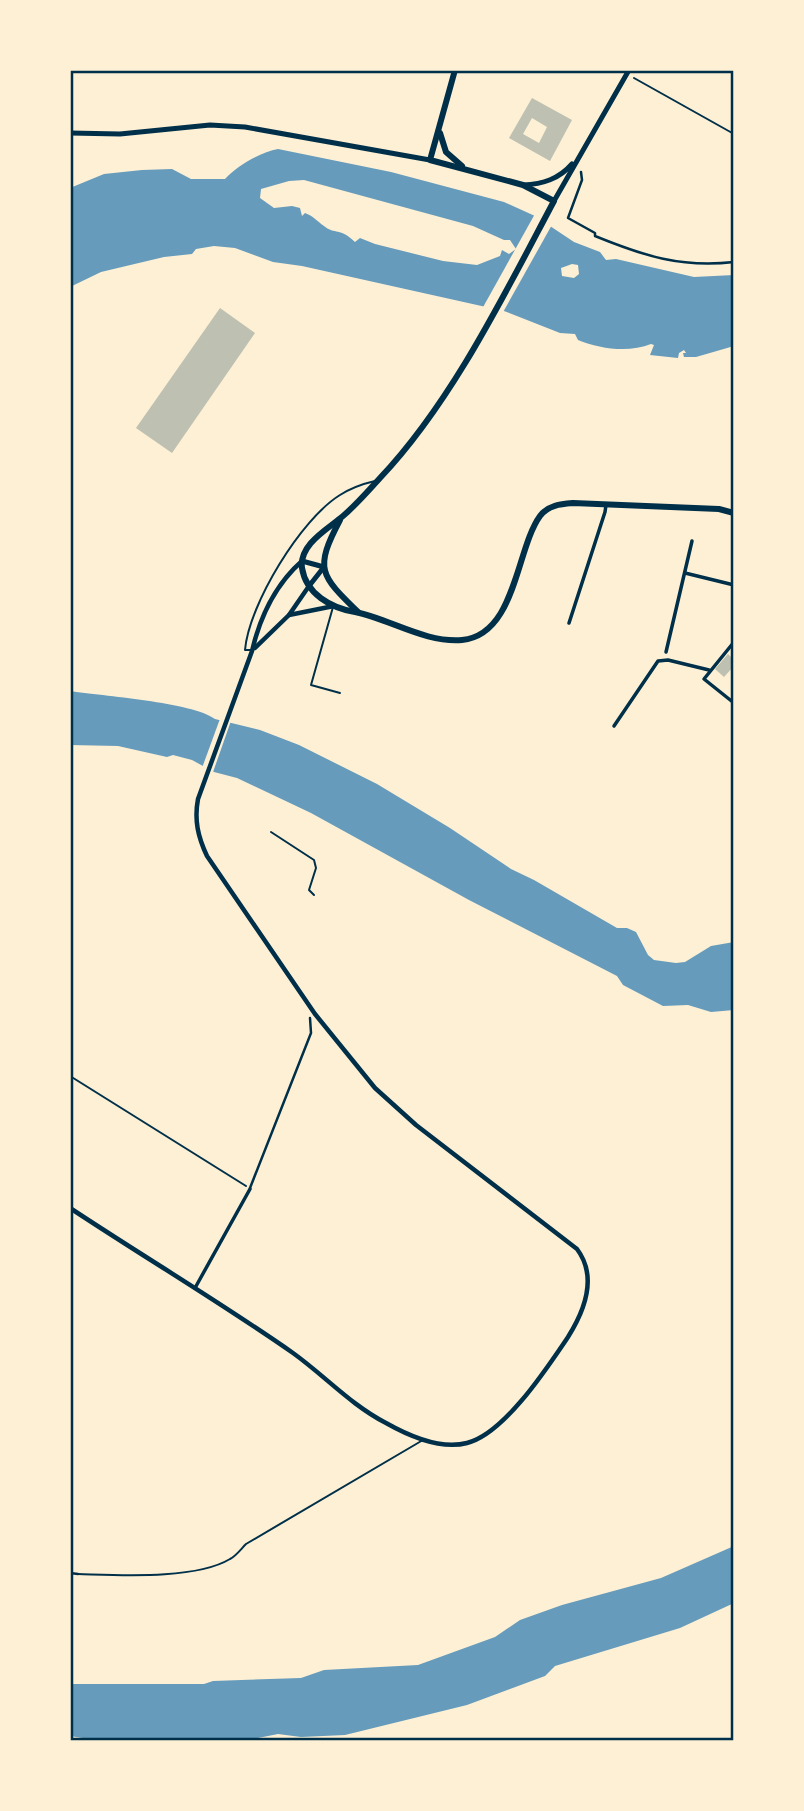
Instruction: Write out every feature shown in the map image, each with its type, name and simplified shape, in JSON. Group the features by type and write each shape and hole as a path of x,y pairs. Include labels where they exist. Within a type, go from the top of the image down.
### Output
{"main road":[{"path":"430,160 455,70"},
{"path":"629,70 487,323 435,408 379,480 342,517 325,528 307,549 302,569 309,586 334,606 443,639 470,639 486,630 502,611 540,516 553,506 560,504 719,509 734,513"},
{"path":"70,133 120,134 195,126 261,129 430,160 523,185 554,201"},
{"path":"439,128 441,143 446,152 466,169"},
{"path":"523,185 555,178 567,170 581,154"},
{"path":"309,586 324,567 328,545 342,517"},
{"path":"302,561 324,567"},
{"path":"324,567 332,587 359,613"}],"street":[{"path":"581,172 582,180 568,218 595,233 595,236 662,260 692,264 734,262"},
{"path":"569,623 606,505"},
{"path":"666,652 692,541"},
{"path":"70,1208 295,1355 369,1413 424,1440 448,1444 468,1443 487,1435 509,1415 544,1371 577,1321 588,1289 585,1262 570,1242 416,1125 375,1088 352,1062 283,968 207,856 199,837 197,805 201,789 256,635 281,583 302,561"},
{"path":"685,573 734,585"},
{"path":"252,650 273,627 289,615 309,586"},
{"path":"289,615 334,606"},
{"path":"734,642 704,679 734,703"},
{"path":"614,726 658,661 668,660 709,670"},
{"path":"194,1289 250,1189 311,1033 310,1018"},
{"path":"70,1573 78,1574"}],"lane":[{"path":"252,650 245,650 248,629 256,610 273,576 309,522 337,496 355,486 379,480"},
{"path":"334,606 310,685 340,693"},
{"path":"78,1574 162,1575 213,1566 232,1558 246,1544 424,1440"}],"path":[{"path":"634,78 734,134"},
{"path":"271,832 314,860 316,868 309,890 314,895"},
{"path":"70,1076 250,1189"}],"water":[{"path":"278,149 391,172 504,202 535,216 574,242 600,252 606,260 616,259 694,277 734,275 734,346 696,357 684,357 684,350 679,353 678,358 650,355 654,345 651,344 624,349 605,348 578,340 575,334 560,333 504,311 302,266 273,262 235,248 214,246 196,249 192,254 164,257 101,272 70,287 70,188 104,174 142,170 172,169 191,179 225,179 250,160","holes":["304,180 473,226 504,240 510,240 516,249 509,254 502,250 500,256 477,265 443,261 360,238 355,242 345,234 328,229 308,214 302,216 300,208 274,208 260,198 261,189","578,265 579,274 574,278 562,276 561,268"]},
{"path":"70,691 187,708 299,745 377,784 511,869 617,928 636,932 648,955 654,960 685,962 711,946 734,942 734,1010 711,1012 688,1005 663,1006 623,985 617,976 469,900 311,813 192,760 118,746 70,745"},
{"path":"734,1546 734,1603 680,1628 555,1666 545,1676 467,1705 345,1735 301,1737 278,1734 253,1739 183,1741 101,1741 70,1736 70,1684 204,1684 213,1681 301,1678 324,1670 418,1665 495,1637 520,1620 562,1605 661,1578"}],"pier":[{"path":"536,212 553,223 502,314 482,309"},
{"path":"221,716 232,718 212,775 202,768"}],"building":[{"path":"532,98 572,120 550,161 509,138","holes":["532,118 547,127 539,143 523,134"]},
{"path":"220,308 255,333 172,453 136,428"},
{"path":"728,654 734,660 734,666 724,677 715,669"}]}
